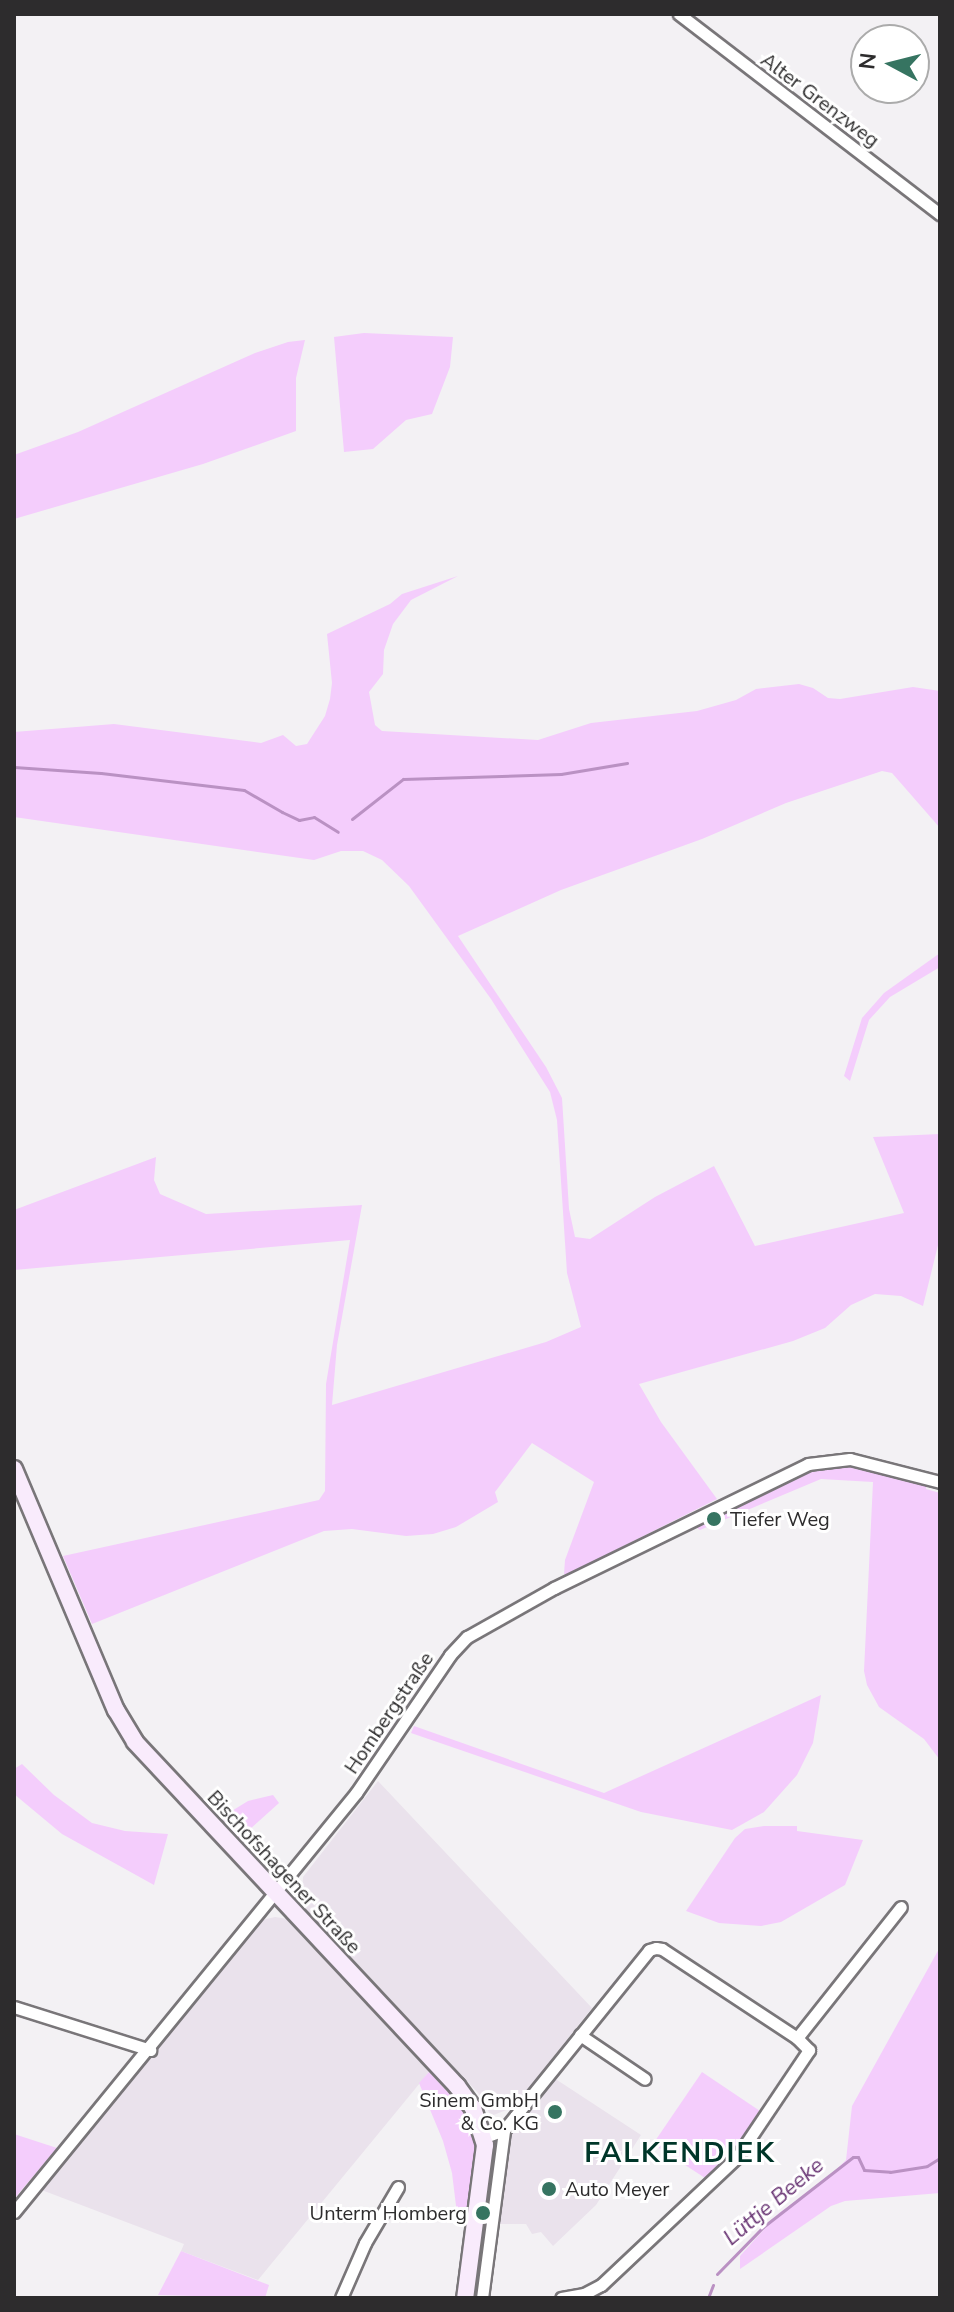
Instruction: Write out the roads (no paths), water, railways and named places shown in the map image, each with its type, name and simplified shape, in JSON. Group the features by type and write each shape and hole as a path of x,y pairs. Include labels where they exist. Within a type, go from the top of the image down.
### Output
{"street":[{"name":"Alter Grenzweg","path":"679,14 940,214"},
{"name":"Hombergstraße","path":"14,2212 150,2050 356,1793 450,1655 489,1621 808,1464 850,1459 940,1482"},
{"name":"Bischofshagener Straße","path":"14,1469 125,1727 275,1894 457,2086 473,2108 485,2137"},
{"path":"797,2038 901,1907"},
{"path":"465,2298 485,2137 504,2130 649,1950 662,1949 797,2038 807,2046 808,2056 737,2157 601,2285 561,2298"},
{"path":"14,2007 150,2050"},
{"path":"580,2035 645,2079"},
{"path":"482,2298 504,2130"},
{"path":"341,2298 365,2243 398,2187"}],"waterway":[{"path":"352,819 403,779 561,774 627,763"},
{"path":"14,767 101,773 244,790 299,820 314,817 338,832"},
{"path":"289,1918 456,2098"},
{"path":"477,2264 494,2154"},
{"name":"Lüttje Beeke","path":"717,2274 763,2227 853,2157 858,2157 864,2170 890,2172 927,2166 940,2158"},
{"name":"Lüttje Beeke","path":"708,2298 713,2285"}],"place":[{"name":"Tiefer Weg","path":"714,1519"},
{"name":"Sinem GmbH & Co. KG","path":"555,2112"},
{"name":"Auto Meyer","path":"549,2189"},
{"name":"Unterm Homberg","path":"483,2213"}],"district":[{"name":"FALKENDIEK","path":"680,2153"}]}
